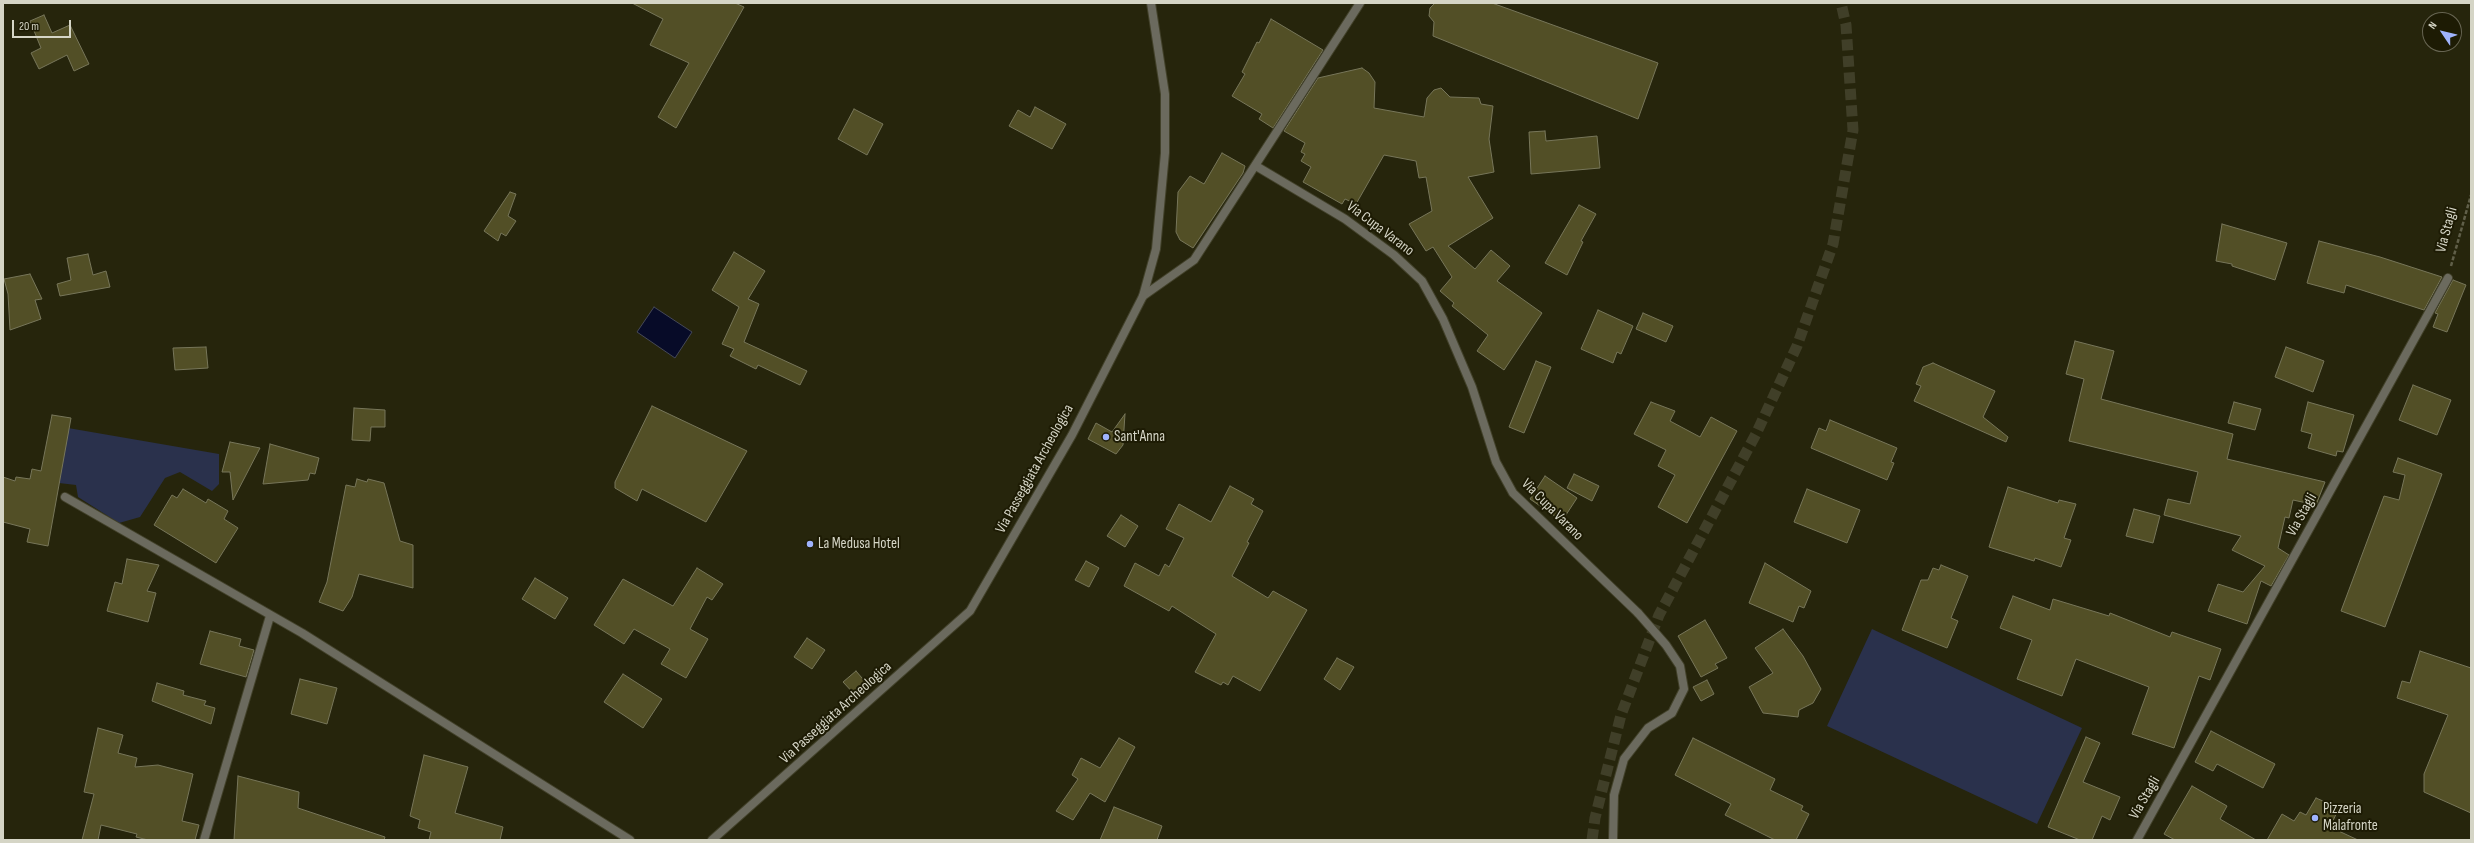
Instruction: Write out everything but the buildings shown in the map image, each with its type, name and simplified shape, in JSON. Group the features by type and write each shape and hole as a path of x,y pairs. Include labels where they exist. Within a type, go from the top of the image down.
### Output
{"street":[{"name":"Via Passeggiata Archeologica","path":"712,840 970,611 1068,442 1143,296 1156,249 1166,153 1165,94 1151,3"},
{"path":"1143,296 1194,260 1360,3"},
{"name":"Via Cupa Varano","path":"1256,166 1345,219 1394,255 1422,281 1443,319 1472,386 1496,462 1513,494 1638,613 1666,645 1680,666 1684,690 1672,713 1648,728 1624,759 1614,795 1613,840"},
{"name":"Via Stagli","path":"2137,840 2448,278"},
{"path":"65,497 309,637 630,840"},
{"path":"204,840 270,616"}],"path":[{"name":"Via Stagli","path":"2448,278 2471,195"}],"shaded area":[{"path":"654,307 692,332 675,358 637,332"},
{"path":"68,428 219,454 219,484 212,491 180,472 165,478 140,517 119,523 78,497 76,485 59,483"},
{"path":"1872,629 2082,728 2037,824 1827,726"}],"tunnel":[{"path":"1592,840 1595,818 1621,715 1659,615 1756,434 1797,346 1833,244 1853,130 1846,25 1841,3"}],"place":[{"name":"Sant'Anna","path":"1106,437"},
{"name":"La Medusa Hotel","path":"810,544"},
{"name":"Pizzeria Malafronte","path":"2315,818"}]}
